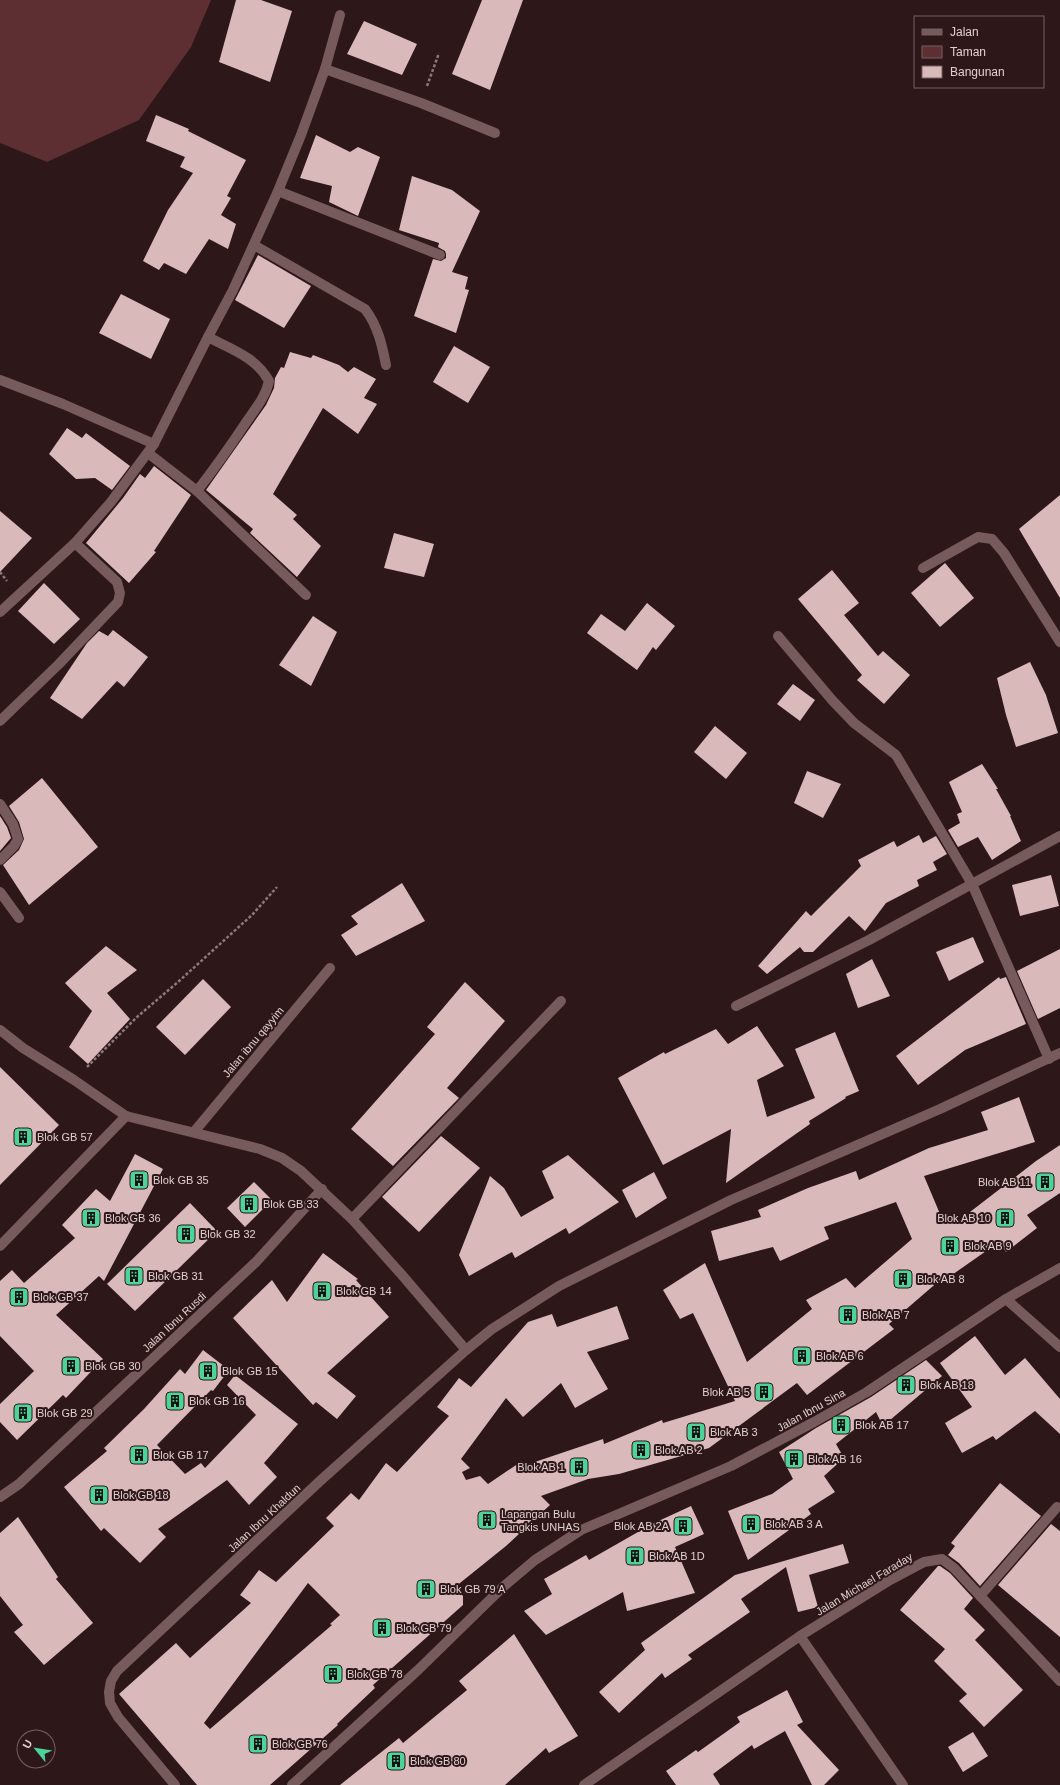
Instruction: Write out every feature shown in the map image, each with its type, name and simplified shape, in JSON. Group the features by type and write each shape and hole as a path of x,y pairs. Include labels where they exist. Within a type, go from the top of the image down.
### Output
{"street":[{"path":"0,612 75,543 111,502 154,444 233,290 278,191 301,135 325,69 340,14"},
{"path":"325,69 421,103 495,133"},
{"path":"278,191 440,256"},
{"path":"254,245 365,309 374,320 382,344 386,365"},
{"path":"197,491 230,448 267,390 269,381 259,366 245,355 208,337"},
{"path":"0,380 63,404 154,444"},
{"path":"148,453 197,491 306,595"},
{"path":"923,568 978,537 992,539 1004,553 1060,642"},
{"path":"0,721 58,665 118,602 120,594 117,582 75,543"},
{"path":"778,636 843,711 869,736 896,755 972,884 1049,1059"},
{"path":"0,804 14,824 18,839 14,846 0,860"},
{"path":"736,1006 869,940 1060,836"},
{"path":"0,892 19,918"},
{"name":"Jalan ibnu qayyim","path":"194,1132 330,968"},
{"path":"352,1219 561,1001"},
{"path":"0,1030 23,1048 74,1080 126,1116 260,1149 282,1158 301,1171 322,1189 352,1219 466,1350"},
{"name":"Jalan Ibnu Khaldun","path":"175,1785 118,1717 110,1703 109,1692 111,1681 117,1671 320,1482 466,1350 492,1329 566,1283 731,1200 940,1109 1049,1059 1060,1052"},
{"path":"0,1246 126,1116"},
{"name":"Jalan Ibnu Rusdi","path":"0,1497 19,1484 257,1261 322,1189"},
{"name":"Jalan Ibnu Sina","path":"292,1785 418,1670 503,1587 535,1560 581,1530 731,1466 814,1422 867,1392 1006,1299 1060,1268"},
{"path":"1006,1299 1060,1347"},
{"path":"980,1596 1057,1507"},
{"name":"Jalan Michael Faraday","path":"584,1785 800,1636 890,1580 924,1562 942,1559 954,1568 1060,1681"},
{"path":"800,1636 898,1783"}],"path":[{"path":"421,103 439,53"},
{"path":"74,1080 138,1017 252,915 278,887"}],"green space":[{"path":"0,0 211,0 191,47 139,120 47,162 0,143"}],"building":[{"path":"236,0 261,0 292,11 270,82 219,62"},
{"path":"482,0 523,0 490,90 452,74"},
{"path":"364,21 417,44 402,75 347,54"},
{"path":"156,115 189,129 188,131 246,160 227,196 231,198 221,215 236,224 228,249 209,239 186,274 164,263 159,270 143,261 168,210 193,173 180,167 185,157 146,141"},
{"path":"316,135 350,152 358,147 380,157 358,216 329,202 332,186 300,178"},
{"path":"412,176 452,190 480,211 452,272 468,277 465,289 469,290 456,333 414,316 433,259 441,261 446,258 446,254 445,251 438,247 439,243 399,230"},
{"path":"258,255 311,286 284,328 235,300"},
{"path":"121,294 170,319 151,359 99,333"},
{"path":"454,346 490,367 468,403 433,382"},
{"path":"290,352 311,358 313,355 339,365 348,372 354,367 376,379 364,398 377,404 358,434 323,408 273,494 297,515 293,519 321,546 297,577 250,533 253,529 206,490 266,405 274,388 275,378 281,367 284,368"},
{"path":"67,428 82,438 86,433 130,466 112,490 95,478 76,479 49,454"},
{"path":"154,466 191,495 154,551 156,552 129,583 86,543 123,498 140,474 145,478"},
{"path":"1060,495 1060,598 1019,529"},
{"path":"0,511 32,538 0,572"},
{"path":"394,533 434,544 424,577 384,568"},
{"path":"945,563 974,598 940,627 911,593"},
{"path":"832,570 859,603 844,615 878,656 883,651 910,675 884,704 857,680 862,675 798,599"},
{"path":"44,583 80,619 54,644 18,611"},
{"path":"647,603 675,626 656,650 653,647 637,670 587,633 601,614 625,631"},
{"path":"313,616 337,632 311,686 279,665"},
{"path":"113,630 148,657 124,687 117,681 82,719 50,698 87,643 99,631 108,636"},
{"path":"1030,662 1046,695 1058,733 1016,747 997,678"},
{"path":"793,684 815,700 800,721 777,704"},
{"path":"715,726 747,753 726,779 694,752"},
{"path":"982,764 998,789 996,789 1011,816 1021,841 992,860 978,837 958,847 948,830 960,823 957,814 962,812 949,782"},
{"path":"807,771 841,784 823,818 794,803"},
{"path":"42,778 98,847 29,905 3,865 19,850 24,839 19,822 9,806"},
{"path":"0,816 7,827 11,838 0,851"},
{"path":"919,835 923,843 936,836 947,854 933,862 937,870 917,880 919,886 886,903 865,931 849,916 813,952 804,952 800,947 767,974 758,966 806,911 811,916 861,866 858,860 894,841 897,847"},
{"path":"1051,875 1059,906 1020,916 1012,885"},
{"path":"402,883 425,921 356,956 341,935 358,924 351,916"},
{"path":"973,937 984,962 949,981 936,952"},
{"path":"106,946 137,970 107,993 130,1019 88,1064 69,1047 92,1011 65,983"},
{"path":"1060,949 1060,1008 1038,1019 1017,971"},
{"path":"872,959 890,996 858,1008 846,974"},
{"path":"999,977 1000,979 1006,977 1026,1024 965,1050 918,1085 896,1056"},
{"path":"203,979 231,1007 185,1055 156,1027"},
{"path":"465,982 505,1021 447,1088 459,1098 393,1166 351,1129 435,1034 427,1027"},
{"path":"757,1026 784,1066 757,1080 767,1117 815,1098 795,1049 835,1032 859,1091 845,1097 846,1098 809,1121 810,1124 726,1183 731,1129 663,1165 618,1078 664,1052 665,1054 716,1029 728,1044"},
{"name":"Blok GB 57","path":"0,1067 59,1125 0,1185"},
{"path":"1019,1097 1035,1142 924,1176 943,1221 952,1215 957,1222 1036,1161 1060,1145 1060,1193 1027,1215 1037,1228 1006,1252 999,1242 949,1277 947,1274 889,1324 894,1329 807,1395 797,1383 709,1448 619,1474 588,1479 541,1496 550,1505 506,1546 455,1587 463,1596 463,1605 373,1685 375,1688 337,1724 338,1725 270,1785 197,1785 119,1694 176,1643 190,1658 251,1603 240,1595 259,1570 276,1582 334,1526 326,1518 351,1493 359,1500 386,1463 397,1472 449,1416 437,1407 459,1378 471,1387 528,1322 552,1314 557,1327 617,1306 629,1339 587,1352 608,1389 575,1408 561,1383 523,1417 506,1398 461,1459 470,1468 462,1472 466,1480 480,1476 488,1484 522,1461 523,1466 603,1439 604,1444 662,1420 663,1423 735,1401 693,1313 680,1319 663,1290 705,1263 747,1362 812,1309 806,1300 846,1278 855,1288 912,1239 896,1202 824,1227 829,1239 780,1261 773,1247 719,1261 711,1231 761,1217 758,1210 808,1188 856,1171 859,1180 929,1148 988,1130 981,1112","holes":["308,1583 340,1615 330,1624 332,1625 210,1729 204,1723"]},
{"path":"441,1136 480,1168 419,1232 382,1197"},
{"path":"135,1154 163,1169 104,1281 99,1276 56,1315 103,1359 66,1398 63,1395 17,1440 0,1422 0,1404 34,1371 0,1336 0,1281 12,1270 24,1283 75,1238 62,1225 96,1189 110,1201"},
{"path":"568,1155 619,1202 569,1234 566,1228 515,1258 512,1252 469,1276 459,1255 490,1176 504,1188 521,1217 554,1198 542,1171"},
{"path":"654,1172 667,1198 636,1218 622,1190"},
{"name":"Blok GB 33","path":"254,1182 272,1200 245,1227 227,1208"},
{"path":"190,1203 217,1231 135,1311 107,1284"},
{"path":"323,1253 358,1279 356,1280 389,1317 327,1373 356,1396 337,1419 316,1402 313,1405 233,1318 272,1280 287,1302"},
{"path":"975,1336 1005,1375 1025,1358 1060,1399 1060,1434 1035,1411 996,1440 993,1436 962,1453 945,1423 972,1407 940,1363"},
{"path":"203,1350 229,1370 213,1391 211,1390 157,1445 185,1474 201,1463 205,1468 256,1415 227,1385 235,1375 298,1424 264,1463 277,1477 249,1505 227,1480 158,1529 166,1537 140,1563 104,1528 101,1531 64,1487 107,1451 104,1448 144,1409 180,1369 185,1374"},
{"path":"926,1360 942,1376 883,1426 876,1412 836,1444 844,1458 824,1476 835,1492 808,1509 811,1514 748,1560 728,1511 772,1494 793,1479 779,1452 816,1428 871,1397"},
{"path":"1000,1483 1041,1516 980,1586 959,1563 948,1555 955,1546 951,1543"},
{"path":"691,1506 704,1534 675,1547 695,1593 627,1611 623,1592 546,1635 524,1611 552,1594 544,1579 586,1555 589,1560 652,1524"},
{"path":"18,1517 58,1577 56,1579 93,1623 44,1665 14,1632 23,1625 0,1596 0,1533"},
{"path":"1051,1524 1060,1531 1060,1637 998,1585"},
{"path":"843,1544 849,1563 809,1575 818,1607 798,1612 786,1567 741,1599 750,1612 688,1655 692,1659 665,1678 662,1673 619,1713 599,1692 645,1650 641,1643 735,1575"},
{"path":"938,1566 950,1573 973,1598 964,1609 985,1630 975,1640 1023,1690 984,1727 959,1701 967,1694 934,1661 945,1649 900,1610"},
{"path":"514,1634 578,1736 549,1753 546,1748 505,1785 340,1785 399,1738 403,1743 467,1690 459,1681"},
{"path":"787,1690 803,1722 797,1725 839,1770 824,1785 812,1785 785,1731 754,1749 752,1745 713,1774 720,1785 676,1785 666,1771 696,1750 698,1752 740,1722 737,1717"},
{"path":"973,1732 988,1756 963,1772 948,1747"}],"place":[{"name":"Blok GB 57","path":"23,1137"},
{"name":"Blok GB 35","path":"139,1180"},
{"name":"Blok AB 11","path":"1045,1182"},
{"name":"Blok GB 33","path":"249,1204"},
{"name":"Blok GB 36","path":"91,1218"},
{"name":"Blok AB 10","path":"1005,1218"},
{"name":"Blok GB 32","path":"186,1234"},
{"name":"Blok AB 9","path":"950,1246"},
{"name":"Blok GB 31","path":"134,1276"},
{"name":"Blok AB 8","path":"903,1279"},
{"name":"Blok GB 14","path":"322,1291"},
{"name":"Blok GB 37","path":"19,1297"},
{"name":"Blok AB 7","path":"848,1315"},
{"name":"Blok AB 6","path":"802,1356"},
{"name":"Blok GB 30","path":"71,1366"},
{"name":"Blok GB 15","path":"208,1371"},
{"name":"Blok AB 18","path":"906,1385"},
{"name":"Blok AB 5","path":"764,1392"},
{"name":"Blok GB 16","path":"175,1401"},
{"name":"Blok GB 29","path":"23,1413"},
{"name":"Blok AB 17","path":"841,1425"},
{"name":"Blok AB 3","path":"696,1432"},
{"name":"Blok AB 2","path":"641,1450"},
{"name":"Blok GB 17","path":"139,1455"},
{"name":"Blok AB 16","path":"794,1459"},
{"name":"Blok AB 1","path":"579,1467"},
{"name":"Blok GB 18","path":"99,1495"},
{"name":"Lapangan Bulu Tangkis UNHAS","path":"487,1520"},
{"name":"Blok AB 3 A","path":"751,1524"},
{"name":"Blok AB 2A","path":"683,1526"},
{"name":"Blok AB 1D","path":"635,1556"},
{"name":"Blok GB 79 A","path":"426,1589"},
{"name":"Blok GB 79","path":"382,1628"},
{"name":"Blok GB 78","path":"333,1674"},
{"name":"Blok GB 76","path":"258,1744"},
{"name":"Blok GB 80","path":"396,1761"}]}
